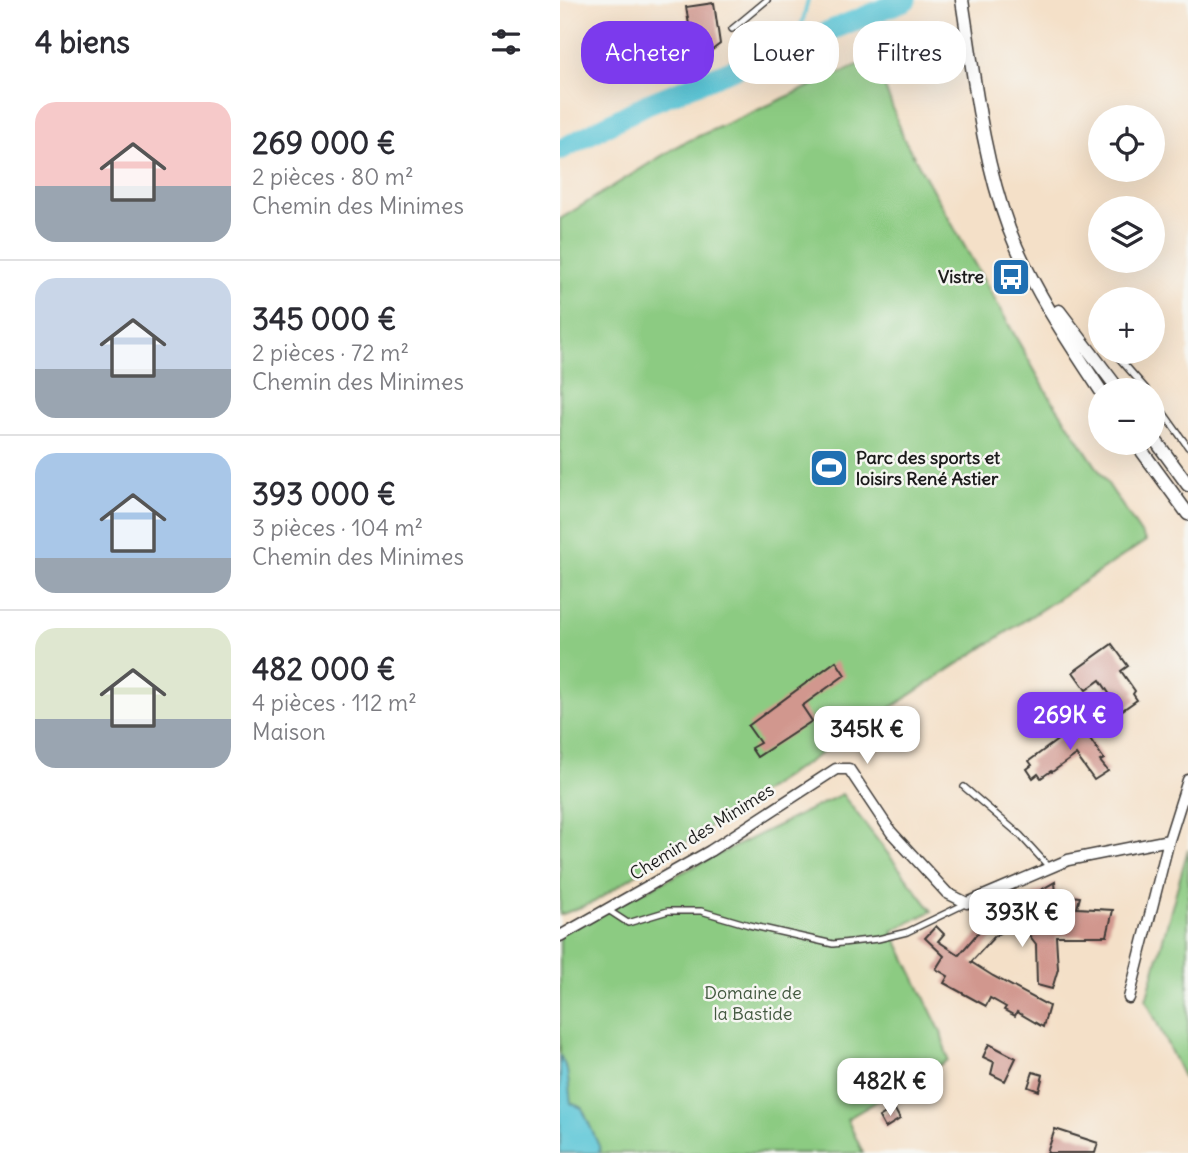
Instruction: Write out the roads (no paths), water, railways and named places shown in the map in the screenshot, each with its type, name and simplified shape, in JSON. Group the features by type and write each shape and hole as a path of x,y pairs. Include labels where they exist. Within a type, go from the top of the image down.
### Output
{"street":[{"path":"962,3 995,185 1009,229 1047,305 1093,378"},
{"path":"1033,278 1110,378"},
{"path":"1165,453 1188,485"},
{"path":"1145,455 1186,506"},
{"name":"Chemin des Minimes","path":"560,936 710,850 836,769 849,769 891,832 947,893 967,903"},
{"path":"1129,998 1169,840 1188,780"},
{"path":"967,903 1069,860 1169,840"}],"lane":[{"path":"742,21 767,0"},
{"path":"1124,364 1136,378"},
{"path":"1165,415 1188,447"},
{"path":"964,787 1020,835 1050,868"},
{"path":"608,910 628,923 668,911 701,911 832,944 878,939 907,932 967,903"}],"water":[{"path":"560,1055 567,1070 571,1103 582,1108 600,1153 560,1153"}],"waterway":[{"path":"803,21 808,0"},
{"path":"560,150 647,104 906,0"}],"place":[{"name":"Vistre","path":"1011,277"},
{"name":"Parc des sports et loisirs René Astier","path":"829,468"}],"park label":[{"name":"Domaine de la Bastide","path":"753,1003"}]}
